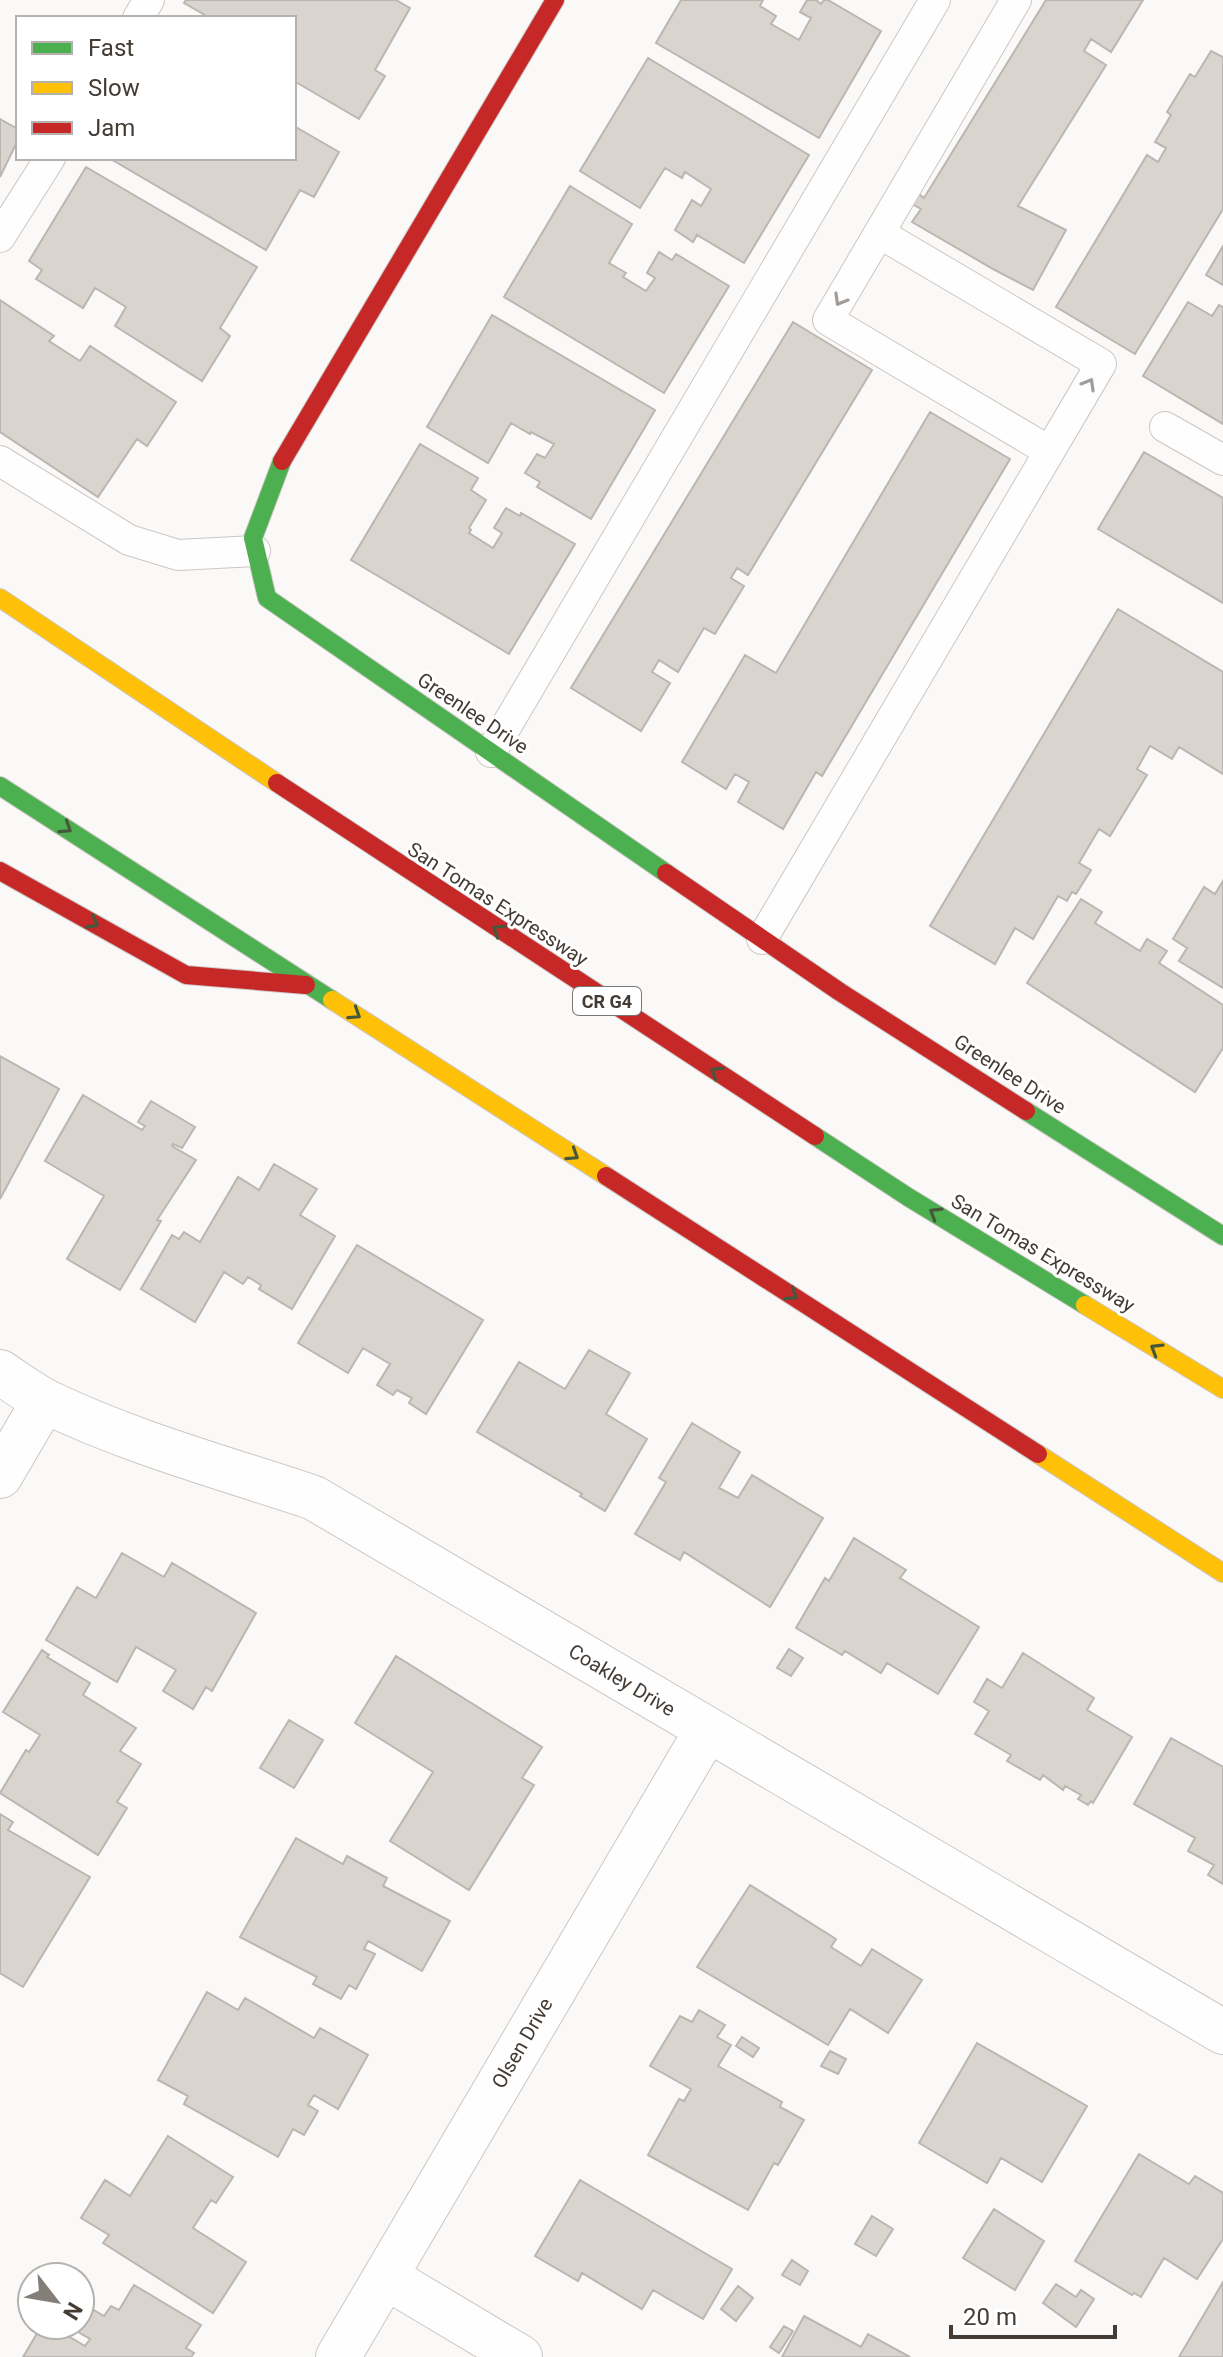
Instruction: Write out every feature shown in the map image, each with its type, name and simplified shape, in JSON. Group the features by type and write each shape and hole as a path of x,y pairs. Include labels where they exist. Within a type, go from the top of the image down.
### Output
{"main road":[{"name":"Greenlee Drive","path":"555,0 286,451 253,538 267,598 840,992 1223,1236"},
{"name":"San Tomas Expressway","path":"0,598 431,886 882,1180 1223,1389"},
{"path":"0,786 1223,1573"},
{"path":"0,871 186,975 310,985"}],"street":[{"name":"Coakley Drive","path":"0,1372 44,1401 178,1453 314,1498 1223,2032"},
{"path":"0,1476 44,1401"},
{"name":"Olsen Drive","path":"338,2357 707,1730"},
{"path":"386,2277 520,2357"}],"lane":[{"path":"491,752 935,0"},
{"path":"1016,0 828,320 1049,451"},
{"path":"0,237 49,160"},
{"path":"762,939 1101,364 879,233"},
{"path":"1165,427 1223,460"},
{"path":"0,461 129,540 178,555 255,551"}],"building":[{"path":"186,0 396,0 410,8 375,70 385,76 359,119 296,82 296,16 207,16 184,3"},
{"path":"681,0 763,0 760,6 776,16 771,24 799,40 811,18 800,12 807,0 816,0 821,4 828,0 881,31 819,138 656,43"},
{"path":"1046,0 1143,0 1111,52 1091,39 1084,51 1106,65 1018,206 1066,230 1033,290 912,222 921,209 912,204 919,194 924,198"},
{"path":"1211,51 1223,57 1223,209 1135,354 1056,307 1147,155 1158,162 1166,148 1155,142 1171,115 1167,112 1190,74 1195,77"},
{"path":"648,58 809,155 744,263 697,235 693,242 675,230 692,200 701,206 711,189 685,172 682,178 665,168 640,208 580,171"},
{"path":"0,119 16,128 16,144 0,177"},
{"path":"296,127 339,152 314,197 300,190 266,250 112,160 296,160"},
{"path":"86,167 257,267 220,328 230,336 202,381 115,326 126,307 95,288 83,308 36,279 42,270 29,261"},
{"path":"570,186 632,224 609,263 626,273 623,277 646,291 655,278 647,273 659,252 672,260 676,254 729,286 664,393 504,297"},
{"path":"1223,246 1223,285 1206,275"},
{"path":"0,300 54,336 49,341 80,361 90,346 176,402 147,446 137,439 98,497 0,432"},
{"path":"1188,302 1212,316 1219,305 1223,307 1223,424 1143,376"},
{"path":"492,315 655,410 591,519 537,487 540,482 525,473 537,454 545,458 554,444 511,423 488,463 427,427"},
{"path":"793,322 872,370 748,575 737,568 731,578 744,586 715,634 704,628 678,672 659,660 652,672 670,683 641,731 571,688"},
{"path":"930,412 1010,459 822,776 816,772 783,829 738,802 749,782 735,774 726,789 682,762 745,655 776,673"},
{"path":"420,444 478,478 471,490 486,500 469,533 493,548 502,533 494,528 506,508 520,516 521,513 575,544 509,654 351,560"},
{"path":"1144,452 1223,498 1223,603 1098,529"},
{"path":"1118,609 1223,672 1223,774 1179,747 1172,759 1150,746 1137,769 1147,775 1110,836 1099,829 1079,863 1091,870 1076,894 1072,892 1067,901 1058,896 1033,939 1015,928 995,964 930,926"},
{"path":"1223,881 1223,988 1179,961 1187,948 1173,939 1204,887 1215,894"},
{"path":"1081,899 1102,912 1095,923 1140,951 1147,939 1167,951 1159,963 1223,1005 1223,1048 1195,1092 1027,983"},
{"path":"0,1056 59,1089 0,1199"},
{"path":"83,1095 142,1130 145,1126 138,1122 151,1101 195,1127 182,1148 172,1146 196,1160 157,1220 161,1221 120,1290 67,1259 104,1196 45,1161"},
{"path":"274,1164 317,1189 300,1215 335,1236 292,1309 259,1289 261,1285 248,1277 243,1284 224,1272 195,1322 141,1289 172,1235 179,1239 184,1232 200,1242 238,1177 259,1190"},
{"path":"357,1245 483,1320 426,1414 409,1403 412,1398 397,1390 393,1395 377,1385 390,1364 363,1348 348,1373 298,1343"},
{"path":"589,1350 630,1373 606,1414 647,1439 605,1511 477,1432 519,1362 565,1389"},
{"path":"692,1423 740,1452 719,1488 738,1498 752,1475 823,1518 770,1607 684,1552 680,1560 635,1534 666,1482 659,1478"},
{"path":"854,1538 906,1570 900,1578 979,1627 938,1694 887,1663 881,1673 845,1651 842,1655 796,1628 825,1578 829,1581"},
{"path":"122,1553 164,1577 172,1563 256,1613 212,1691 206,1687 193,1709 163,1691 176,1670 136,1647 117,1682 46,1640 77,1587 96,1598"},
{"path":"789,1649 803,1658 791,1676 777,1668"},
{"path":"42,1650 49,1655 47,1657 90,1683 83,1695 136,1728 120,1751 141,1764 117,1802 127,1808 98,1855 0,1793 26,1750 29,1752 40,1735 3,1712"},
{"path":"1023,1653 1094,1698 1087,1710 1132,1737 1093,1803 1091,1801 1088,1805 1078,1799 1081,1795 1065,1786 1063,1790 1043,1775 1040,1780 1007,1761 1011,1755 975,1734 989,1711 974,1702 987,1679 1002,1688"},
{"path":"396,1656 542,1747 522,1778 534,1785 469,1890 390,1841 433,1772 355,1723"},
{"path":"289,1720 323,1740 294,1788 260,1768"},
{"path":"1171,1738 1223,1767 1223,1884 1208,1875 1214,1865 1188,1851 1195,1838 1134,1804"},
{"path":"0,1814 13,1822 8,1830 90,1877 23,1987 0,1973"},
{"path":"296,1838 343,1864 347,1856 387,1878 383,1886 450,1921 422,1971 368,1941 364,1949 375,1954 356,1989 349,1985 341,1999 313,1984 317,1977 240,1937"},
{"path":"750,1885 836,1939 831,1947 861,1966 872,1949 922,1980 888,2033 850,2009 828,2045 697,1967"},
{"path":"207,1992 238,2010 245,1998 314,2038 320,2028 368,2055 338,2109 314,2095 308,2105 318,2111 304,2135 293,2129 278,2157 184,2104 188,2096 158,2080"},
{"path":"699,2010 725,2025 717,2037 731,2045 718,2066 782,2102 780,2107 804,2120 778,2165 774,2163 748,2210 648,2155 679,2099 684,2101 691,2089 650,2066 680,2016 692,2022"},
{"path":"742,2037 759,2048 753,2057 736,2046"},
{"path":"977,2043 1087,2106 1042,2182 1001,2158 987,2183 919,2143"},
{"path":"830,2051 846,2059 838,2074 821,2066"},
{"path":"168,2136 233,2177 216,2203 211,2200 193,2228 246,2262 213,2313 103,2243 109,2235 81,2218 105,2180 130,2196"},
{"path":"1139,2154 1189,2184 1195,2176 1223,2193 1223,2239 1197,2279 1164,2258 1141,2297 1132,2295 1075,2261"},
{"path":"580,2180 732,2269 703,2319 653,2290 642,2309 582,2273 578,2281 535,2256"},
{"path":"994,2209 1044,2241 1015,2290 963,2258"},
{"path":"872,2216 893,2229 876,2256 855,2244"},
{"path":"792,2260 808,2271 800,2285 782,2275"},
{"path":"1223,2282 1223,2357 1179,2357"},
{"path":"1056,2284 1076,2297 1081,2290 1094,2299 1076,2327 1043,2303"},
{"path":"134,2285 201,2325 186,2348 194,2353 191,2357 23,2357 32,2341 77,2341 85,2346 89,2341 96,2341 96,2311 104,2316 111,2306 119,2310"},
{"path":"738,2286 753,2298 736,2321 721,2309"},
{"path":"804,2316 861,2347 868,2334 910,2357 782,2357"},
{"path":"784,2326 793,2331 779,2353 770,2347"}],"traffic: fast":[{"path":"282,461 253,538 267,598 666,873"},
{"path":"0,786 332,1000"},
{"path":"1026,1111 1223,1236"},
{"path":"815,1136 1085,1305"}],"traffic: slow":[{"path":"0,598 277,783"},
{"path":"332,1000 606,1176"},
{"path":"1085,1305 1223,1389"},
{"path":"1038,1454 1223,1573"}],"traffic: jam":[{"path":"282,461 555,0"},
{"path":"277,783 815,1136"},
{"path":"0,871 186,975 306,985"},
{"path":"666,873 840,992 1026,1111"},
{"path":"606,1176 1038,1454"}]}
